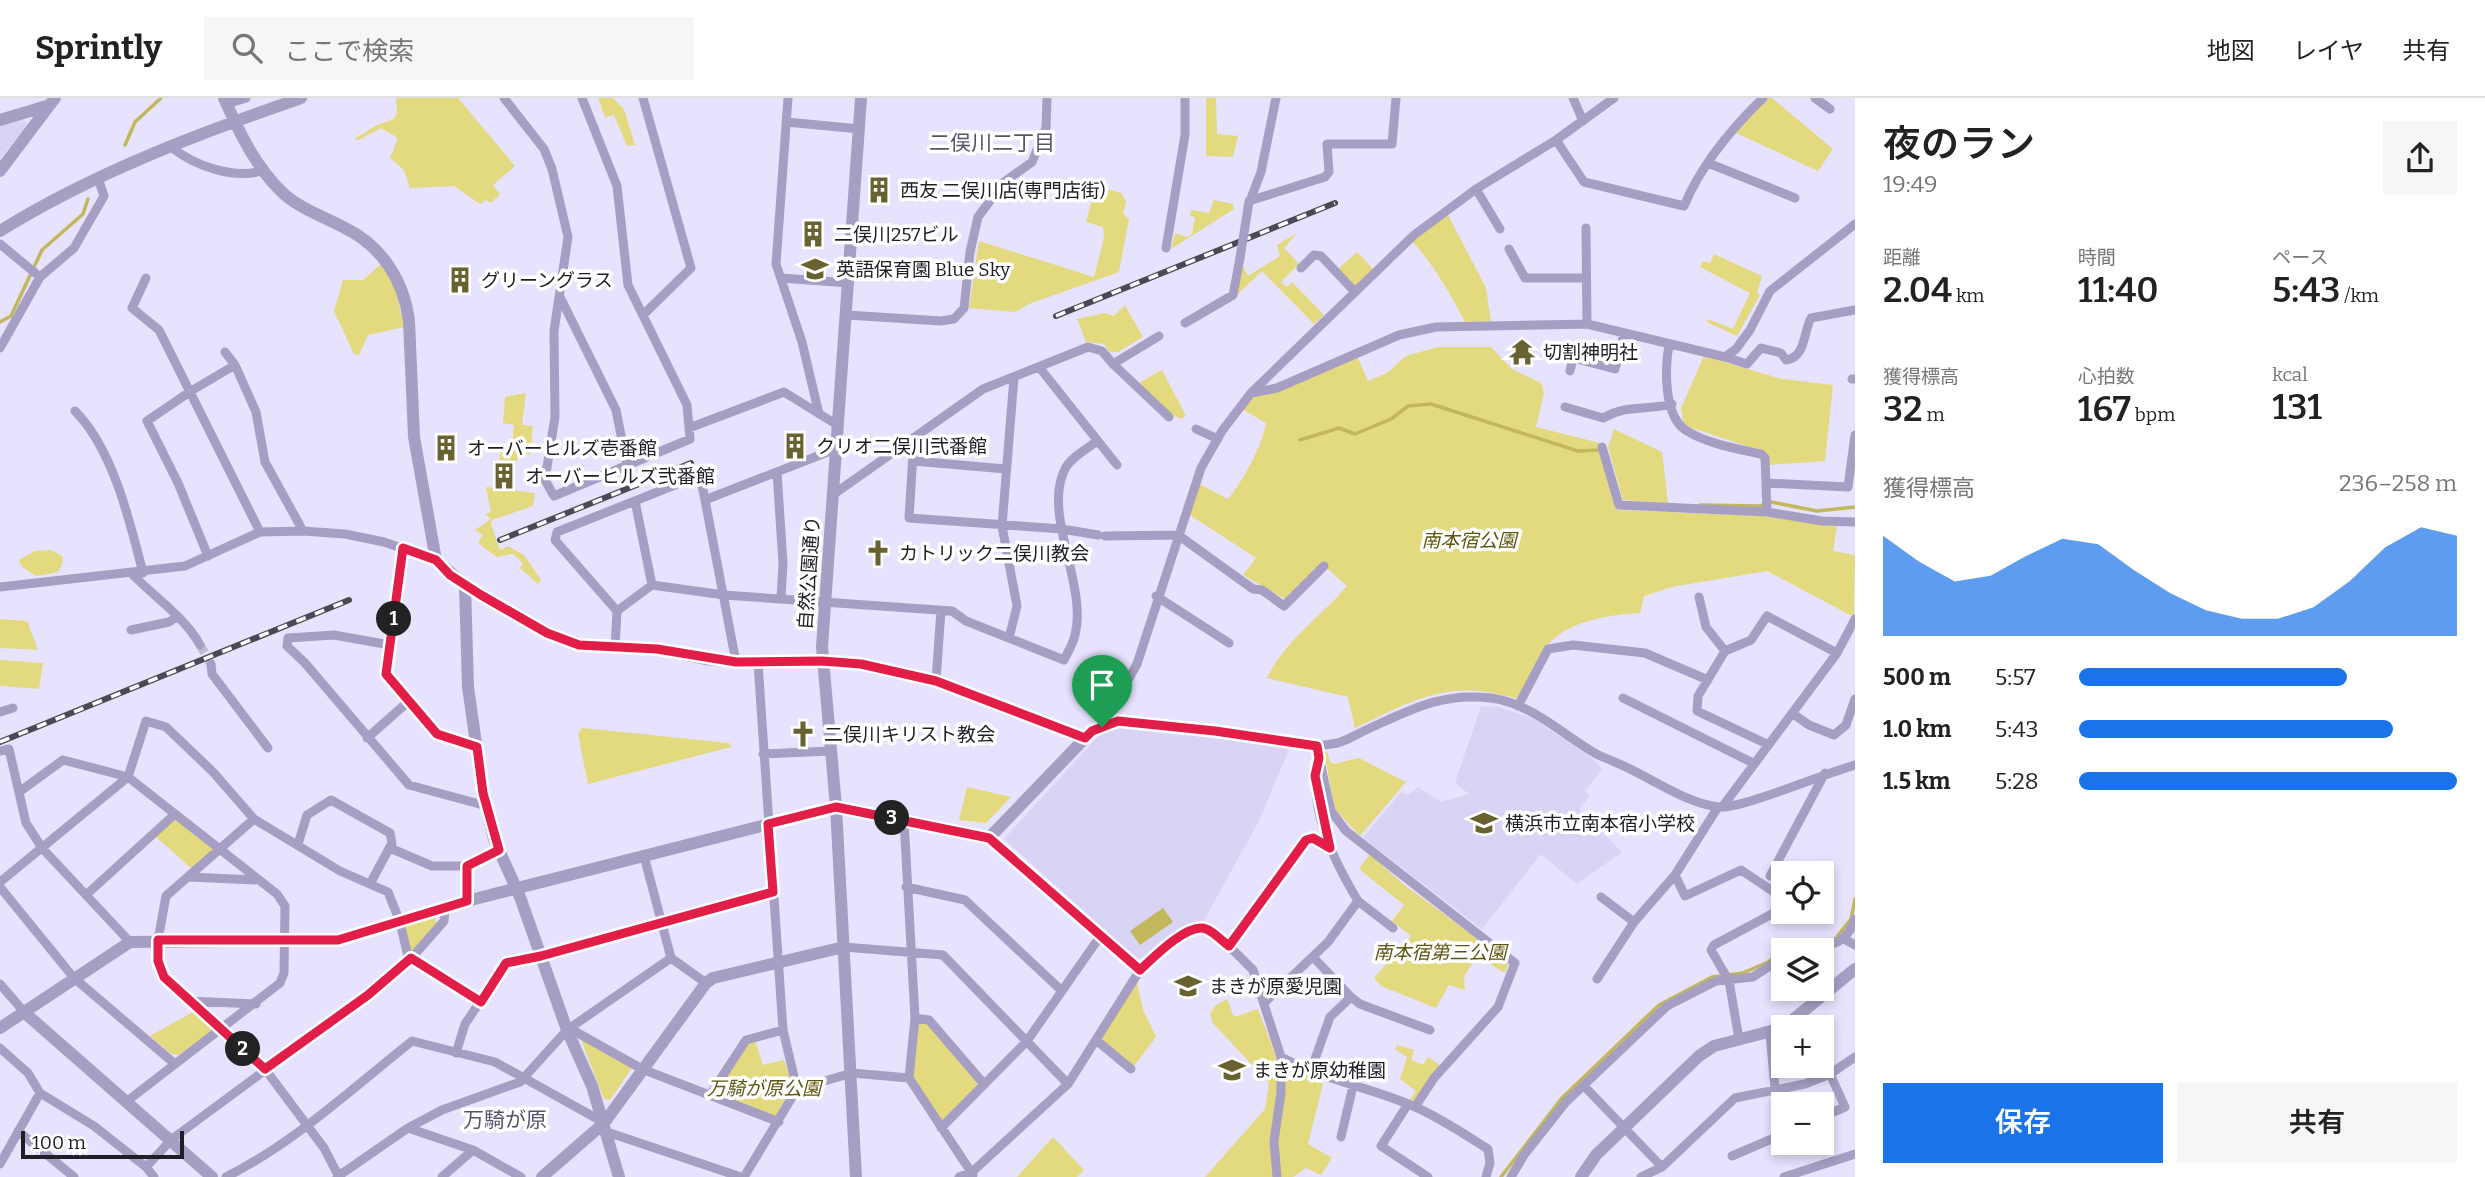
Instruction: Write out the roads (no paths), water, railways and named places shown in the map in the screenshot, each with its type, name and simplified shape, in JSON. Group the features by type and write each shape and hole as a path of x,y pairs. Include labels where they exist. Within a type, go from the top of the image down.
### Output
{"street":[{"path":"246,98 226,101 262,171 294,202 360,236 382,256 395,275 407,303 414,437 436,560"},
{"path":"0,231 98,178 301,98"},
{"path":"504,98 544,149 552,169 568,237 554,331 555,416 545,480 554,496 690,439 687,405 628,285 617,186 582,98"},
{"path":"643,98 691,268 644,314"},
{"path":"788,98 776,264 802,342 819,414"},
{"name":"自然公園通り","path":"856,1177 836,807 822,661 861,98"},
{"path":"847,315 941,321 954,319 964,308 970,252 978,217 1003,182 1032,162 1046,128 1047,98"},
{"path":"1166,248 1185,135 1185,98"},
{"path":"1185,323 1233,295 1248,205 1261,172 1276,98"},
{"path":"1248,205 1325,177 1329,172 1327,144 1392,144 1396,98"},
{"path":"1573,98 1583,121"},
{"path":"1102,727 1137,664 1156,596 1201,468 1251,393 1414,235 1476,189 1556,140 1614,98"},
{"path":"1556,140 1584,182 1684,206 1708,163 1740,121 1763,98"},
{"path":"1815,98 1829,109"},
{"path":"0,120 53,101"},
{"path":"0,171 53,101"},
{"path":"786,122 860,129"},
{"path":"171,148 190,159 222,171 238,175 262,171"},
{"path":"1708,163 1795,198"},
{"path":"0,348 36,273 74,248 90,223 104,196 98,178"},
{"path":"1476,189 1500,229"},
{"path":"1725,357 1736,349 1750,330 1770,291 1855,223"},
{"path":"1586,229 1587,324"},
{"path":"0,244 36,273"},
{"path":"1509,249 1525,278 1585,278"},
{"path":"1301,268 1314,255 1321,256 1355,292"},
{"path":"146,278 132,307 159,330 260,532"},
{"path":"781,278 849,283"},
{"path":"560,297 613,401 626,465"},
{"path":"1251,393 1277,388 1399,335 1436,327 1587,324 1747,364 1761,348 1781,353 1786,360 1792,359 1802,350 1811,318 1855,310"},
{"path":"1573,358 1615,369 1624,333"},
{"path":"1112,363 1159,336"},
{"path":"1669,344 1664,373 1676,420 1687,431 1762,454 1765,458 1767,512"},
{"path":"1570,371 1576,346"},
{"path":"834,495 983,389 1088,347 1102,351 1169,418"},
{"path":"225,352 235,365 256,412 265,462 303,531"},
{"path":"208,556 178,483 148,421 235,365"},
{"path":"1039,367 1117,465"},
{"path":"1009,638 1017,606 1002,526 1014,377"},
{"path":"689,428 784,392 839,426"},
{"path":"1565,408 1603,418 1620,407 1648,410 1672,404"},
{"path":"75,411 86,423 111,471 131,527 143,573"},
{"path":"1196,429 1218,439"},
{"path":"1766,483 1848,487 1855,435"},
{"path":"914,438 909,518 1062,529 1102,536 1178,535 1253,589 1262,590 1284,606 1324,566"},
{"path":"617,611 652,585 724,595 952,611 966,621 1064,660 1075,635 1077,603 1059,509 1064,470 1097,441"},
{"path":"1602,447 1619,505 1767,512 1822,521 1855,522"},
{"path":"705,500 838,448"},
{"path":"913,461 1006,469"},
{"path":"777,472 783,563 781,598"},
{"path":"615,648 617,611 555,540 557,532 700,475 736,662"},
{"path":"635,501 652,585"},
{"path":"0,586 143,573 185,566 260,532 345,534 403,548 436,560 450,575 465,585 562,640 615,648 657,649 736,662 822,661 861,664 936,681 1085,738"},
{"path":"403,548 386,674 437,734 477,747"},
{"path":"131,573 191,627 200,645"},
{"path":"465,585 468,687 486,806 499,850 517,890 606,1127 619,1177"},
{"path":"1156,596 1229,643"},
{"path":"1699,597 1706,627 1725,651"},
{"path":"936,681 941,610"},
{"path":"1767,744 1697,710 1698,696 1725,651 1751,640 1767,616 1837,653"},
{"path":"131,630 169,622 177,617"},
{"path":"1597,979 1634,922 1675,875 1753,762 1837,653 1855,620"},
{"path":"390,645 334,635 288,638 287,646 305,663 409,785 486,806"},
{"path":"1517,706 1548,649 1573,645 1645,653 1708,680"},
{"path":"226,1177 247,1167 307,1124 412,1041 495,1062 526,1077 606,1127 742,1177 779,1122 797,1088 783,1030 758,663"},
{"path":"211,664 212,674 268,748"},
{"path":"989,838 1085,738 1118,721 1215,731 1317,746 1336,744 1438,699 1472,696 1495,699 1517,706 1605,759 1657,785 1721,807 1739,804 1855,765"},
{"path":"1623,698 1753,762"},
{"path":"1792,713 1834,735 1846,725 1855,699"},
{"path":"367,738 409,701"},
{"path":"0,712 13,708"},
{"path":"175,1064 74,978 0,885 128,777 146,721 166,727 213,772 254,819 340,871 388,892 410,959 481,1002"},
{"path":"1317,746 1331,811 1346,831 1515,963 1498,1007 1434,1078 1381,1146 1428,1177"},
{"path":"0,751 9,749 26,823 42,848 130,942"},
{"path":"764,754 830,751"},
{"path":"1319,758 1315,776 1330,848 1358,901 1394,928"},
{"path":"19,792 62,760 128,777 276,894 285,906 284,973 280,984 126,1102"},
{"path":"1770,876 1825,773"},
{"path":"298,844 307,816 331,800 390,833 392,843 370,884"},
{"path":"0,1028 130,942 338,940 467,901 836,807 989,838 1140,970"},
{"path":"86,895 174,814"},
{"path":"254,819 222,850 166,896 158,940 158,961 164,977 265,1069 307,1124 338,1177 408,1128 442,1110 526,1077 568,1029 671,958"},
{"path":"904,820 915,1018 909,1078 973,1175"},
{"path":"1229,946 1306,840 1313,838 1330,848"},
{"path":"390,848 432,866 467,866 499,850"},
{"path":"644,856 671,958 706,983"},
{"path":"467,866 467,901"},
{"path":"1675,875 1685,896 1741,870 1783,898 1781,909 1714,945 1711,950 1728,981 1739,1039"},
{"path":"189,877 255,880"},
{"path":"906,887 964,900 1062,990"},
{"path":"456,1053 465,1024 506,963 662,924 773,892"},
{"path":"1601,897 1634,922"},
{"path":"1264,1003 1328,942 1358,901"},
{"path":"146,1167 172,1139 368,995 410,959 444,921 445,907"},
{"path":"1834,946 1844,939 1855,919"},
{"path":"959,1177 973,1175 1068,1084 1140,970 1172,941 1199,928 1207,929 1229,946 1253,970 1281,1057 1281,1093 1274,1141 1277,1177"},
{"path":"941,1128 1027,1041 1101,935"},
{"path":"1844,939 1855,945"},
{"path":"542,1177 606,1127 642,1069 706,983 713,978 844,947 943,954 1068,1084"},
{"path":"1313,957 1360,1004 1430,1030"},
{"path":"1511,1177 1524,1155 1566,1102 1667,1006 1716,981 1753,977 1771,965"},
{"path":"1799,1015 1855,969"},
{"path":"0,984 25,1013 172,1139 212,1177"},
{"path":"1310,1073 1330,1017 1351,997"},
{"path":"188,1001 256,1004"},
{"path":"915,1018 929,1020 984,1084"},
{"path":"568,1029 642,1069 779,1122"},
{"path":"710,1095 746,1040 783,1030"},
{"path":"1581,1177 1596,1155 1699,1056 1714,1046 1770,1033 1775,1089"},
{"path":"1096,1040 1131,1069"},
{"path":"0,1048 29,1073 40,1093 94,1126 146,1167 154,1177"},
{"path":"1281,1057 1310,1073 1412,1105 1488,1149 1490,1163 1486,1177"},
{"path":"1834,1071 1855,1057"},
{"path":"797,1088 852,1073 909,1078"},
{"path":"1641,1177 1662,1167 1735,1098 1805,1084 1820,1078"},
{"path":"1832,1078 1845,1107 1834,1112"},
{"path":"1341,1137 1353,1086"},
{"path":"1584,1086 1662,1167"},
{"path":"0,1164 40,1093"},
{"path":"408,1128 473,1150 521,1177"},
{"path":"18,1131 74,1177"},
{"path":"1732,1156 1771,1139"},
{"path":"442,1177 473,1150"},
{"path":"1784,1177 1855,1154"}],"waterway":[{"path":"125,145 135,122 161,98"},
{"path":"0,322 11,316 42,250 83,214 88,199"},
{"path":"1300,440 1339,428 1355,434 1391,419 1408,406 1431,404 1578,451 1601,450"},
{"path":"1700,505 1760,506 1771,502 1817,511 1855,507"},
{"path":"1501,1177 1562,1098 1659,1005 1712,977 1743,973 1768,962 1788,946 1835,939 1851,919 1855,899"}],"tunnel":[{"path":"200,645 211,664"}],"railway":[{"path":"1056,316 1335,203"},
{"path":"500,540 691,463"},
{"path":"0,742 349,600"}],"place":[{"name":"西友 二俣川店(専門店街)","path":"879,190"},
{"name":"二俣川257ビル","path":"813,234"},
{"name":"英語保育園 Blue Sky","path":"815,269"},
{"name":"グリーングラス","path":"460,280"},
{"name":"切割神明社","path":"1522,352"},
{"name":"クリオ二俣川弐番館","path":"795,446"},
{"name":"オーバーヒルズ壱番館","path":"446,448"},
{"name":"オーバーヒルズ弐番館","path":"504,476"},
{"name":"カトリック二俣川教会","path":"878,553"},
{"name":"二俣川キリスト教会","path":"803,734"},
{"name":"横浜市立南本宿小学校","path":"1484,823"},
{"name":"まきが原愛児園","path":"1188,986"},
{"name":"まきが原幼稚園","path":"1232,1070"}],"district":[{"name":"二俣川二丁目","path":"992,143"},
{"name":"万騎が原","path":"505,1120"}],"park label":[{"name":"南本宿公園","path":"1469,540"},
{"name":"南本宿第三公園","path":"1440,952"},
{"name":"万騎が原公園","path":"764,1088"}]}
